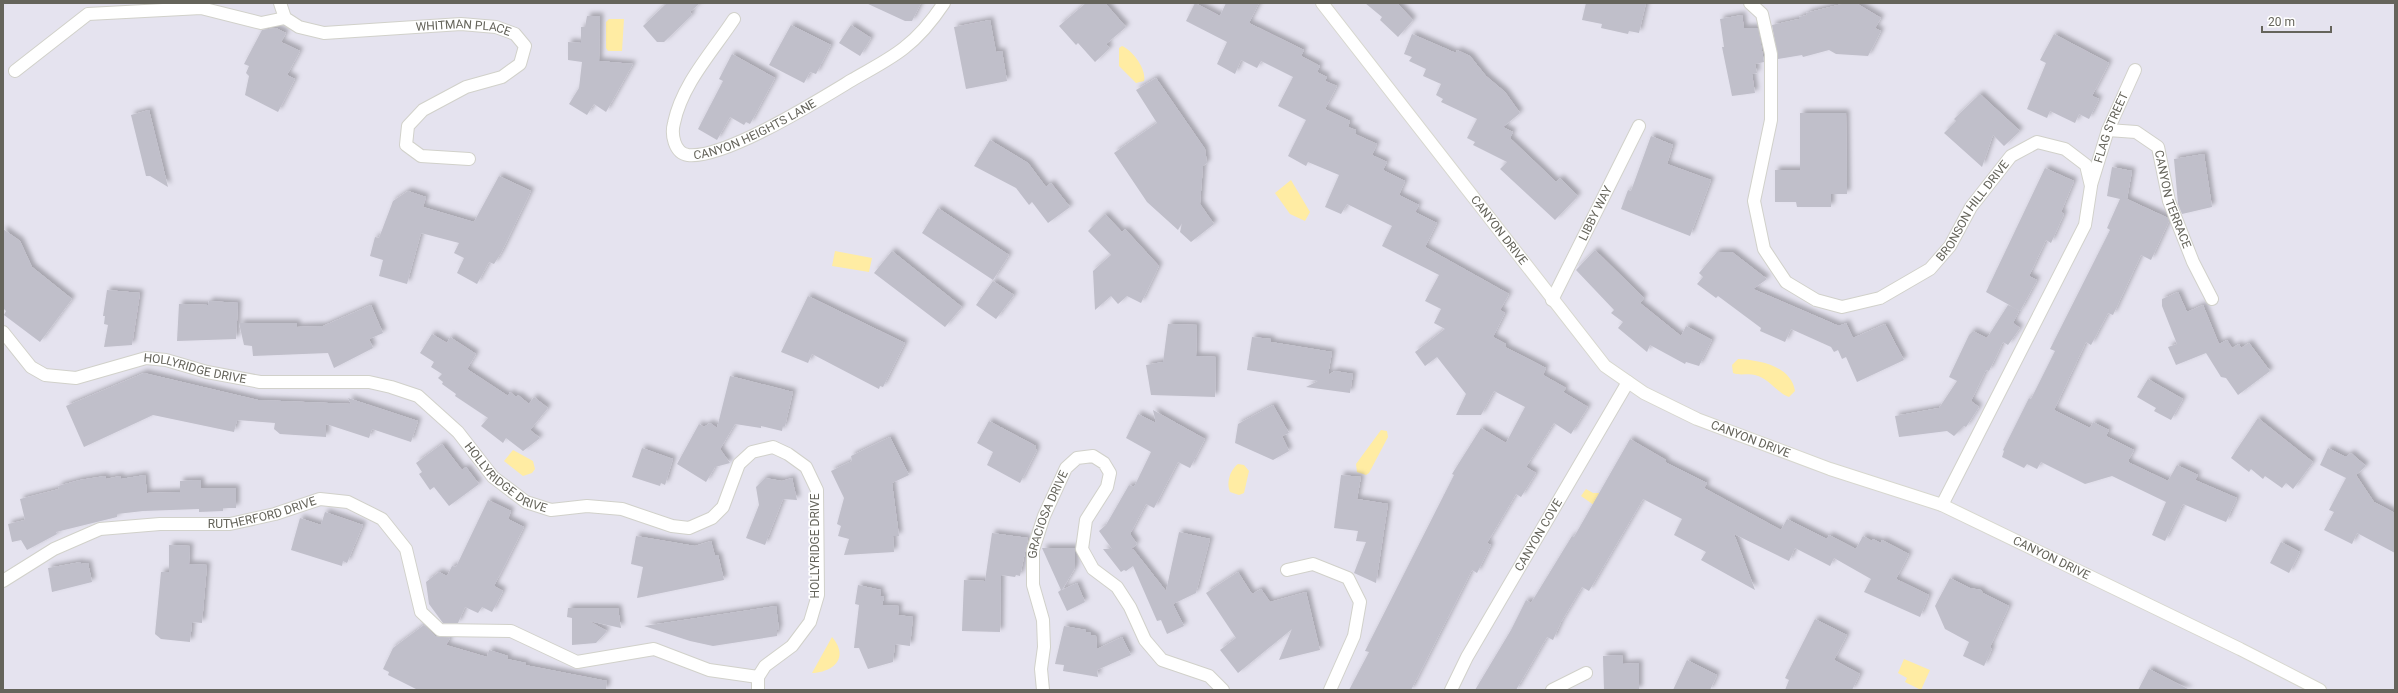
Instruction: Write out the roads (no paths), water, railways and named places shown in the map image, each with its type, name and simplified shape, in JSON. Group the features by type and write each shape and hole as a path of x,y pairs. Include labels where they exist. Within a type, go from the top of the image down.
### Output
{"street":[{"path":"15,71 88,14 201,8 261,23 285,18 280,3"},
{"name":"CANYON HEIGHTS LANE","path":"734,19 681,97 673,124 673,138 678,149 686,155 699,155 740,142 804,108 902,49 925,31 944,3"},
{"name":"CANYON DRIVE","path":"1322,3 1552,300 1605,366 1628,382 1644,393 1697,419 1830,469 1942,505 2240,649 2320,690"},
{"name":"BRONSON HILL DRIVE","path":"1750,3 1762,14 1772,54 1771,120 1754,201 1764,249 1786,282 1816,300 1842,307 1880,298 1930,270 1950,246 1971,207 2011,156 2037,142 2065,149 2086,165 2091,186 2085,225 1942,505"},
{"name":"WHITMAN PLACE","path":"285,18 299,27 324,33 461,24 496,27 515,34 525,46 520,64 502,77 466,87 423,110 408,126 406,145 421,156 469,159"},
{"name":"FLAG STREET","path":"2091,186 2108,130 2135,70"},
{"name":"LIBBY WAY","path":"1552,300 1639,126"},
{"name":"CANYON TERRACE","path":"2108,130 2136,132 2158,147 2169,201 2193,262 2212,299"},
{"name":"HOLLYRIDGE DRIVE","path":"3,332 31,367 45,375 76,378 146,358 166,360 207,372 260,382 369,382 391,387 418,396 458,432 493,477 526,502 550,510 587,506 622,509 672,526 689,528 712,518 723,507 739,464 752,452 773,447 778,449 806,467 817,490 818,595 810,622 792,646 765,666 758,677"},
{"name":"CANYON COVE","path":"1451,690 1467,657 1628,382"},
{"name":"GRACIOSA DRIVE","path":"1043,690 1041,669 1044,647 1043,620 1032,585 1033,550 1044,516 1066,468 1077,458 1093,456 1104,463 1110,473 1107,488 1086,520 1082,549 1093,569 1117,587 1130,607 1145,640 1162,660 1209,676 1223,690"},
{"name":"RUTHERFORD DRIVE","path":"3,581 54,549 100,529 160,524 230,524 275,514 320,500 348,502 382,519 406,549 421,612 440,630 511,631 577,662 654,649 709,670 758,677"},
{"path":"1287,570 1313,564 1348,578 1360,602 1354,636 1330,690"},
{"path":"1552,690 1586,673"},
{"path":"758,677 758,690"}]}
